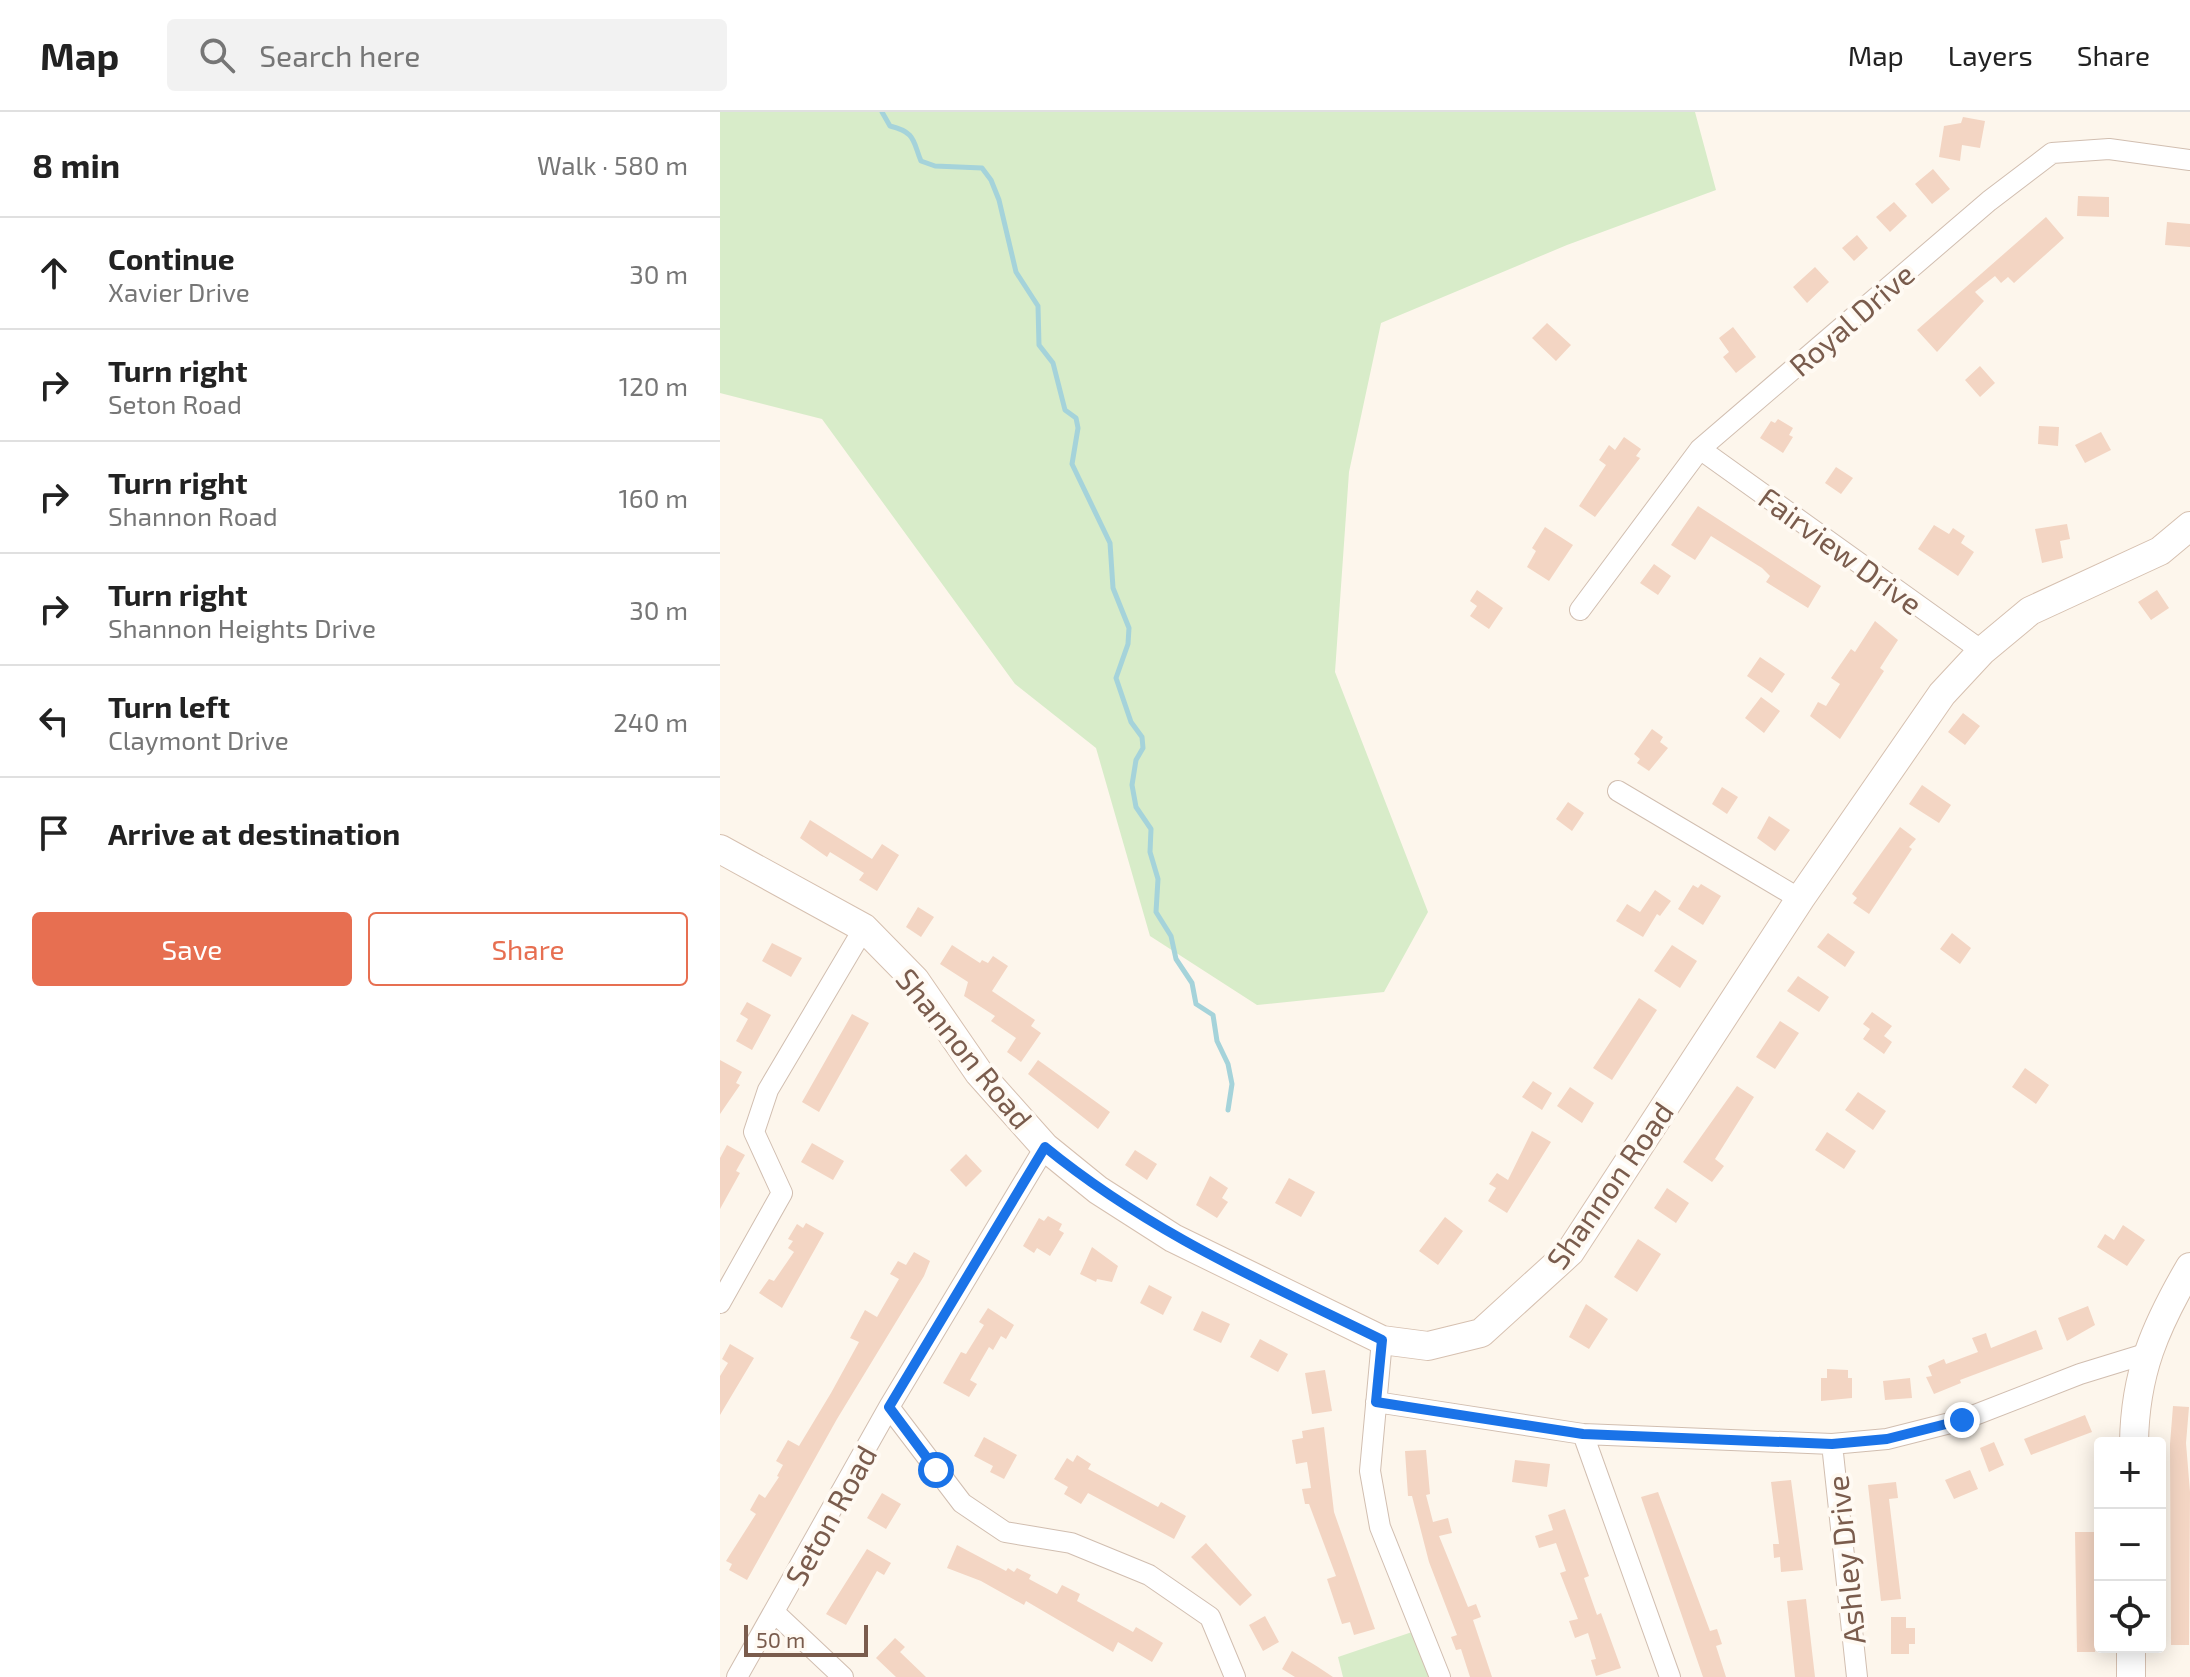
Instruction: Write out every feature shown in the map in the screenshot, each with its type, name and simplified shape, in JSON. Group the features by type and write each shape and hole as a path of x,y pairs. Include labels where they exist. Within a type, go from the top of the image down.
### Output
{"street":[{"name":"Royal Drive","path":"1580,610 1700,449 1989,201 2052,153 2109,149 2190,160"},
{"name":"Fairview Drive","path":"1700,449 1982,651"},
{"name":"Shannon Road","path":"720,849 864,928 915,980 979,1073 1045,1147 1098,1190 1173,1238 1382,1340 1428,1346 1481,1333 1529,1293 1570,1252 1800,899 1942,694 1982,651 2030,611 2160,551 2190,526"},
{"path":"1618,791 1800,899"},
{"path":"720,1303 782,1193 754,1132 768,1090 864,928"},
{"name":"Seton Road","path":"737,1677 889,1407 1045,1147"},
{"path":"2134,1437 2134,1409 2145,1354 2190,1267"},
{"path":"1382,1340 1370,1471 1380,1527 1440,1677"},
{"path":"1376,1402 1583,1434 1832,1444 1887,1439 1962,1420 2080,1374 2145,1354"},
{"path":"889,1407 962,1503 1005,1532 1071,1543 1149,1575 1210,1617 1235,1677"},
{"path":"1583,1434 1670,1677"},
{"name":"Ashley Drive","path":"1832,1444 1857,1677"},
{"path":"775,1613 843,1677"},
{"path":"2131,1653 2131,1677"}],"green space":[{"path":"720,112 1695,112 1716,190 1567,245 1381,323 1349,472 1335,672 1428,912 1384,992 1257,1005 1150,936 1096,748 1015,684 822,419 720,393"},
{"path":"1421,1629 1440,1677 1343,1677 1338,1657"}],"building":[{"path":"1963,117 1985,121 1980,148 1962,145 1960,161 1939,157 1944,126 1961,123"},
{"path":"1933,169 1950,189 1932,204 1915,184"},
{"path":"2078,196 2109,197 2109,217 2077,216"},
{"path":"1894,202 1907,216 1890,232 1876,217"},
{"path":"2046,217 2064,238 2014,283 2008,277 2001,283 1995,276 1975,292 1984,301 1937,352 1917,330"},
{"path":"2167,222 2190,224 2190,247 2165,245"},
{"path":"1857,235 1868,248 1854,261 1842,248"},
{"path":"1815,267 1829,282 1807,303 1793,287"},
{"path":"1547,323 1571,345 1556,361 1532,338"},
{"path":"1733,327 1756,357 1736,373 1723,357 1729,352 1719,338"},
{"path":"1980,366 1995,383 1980,397 1965,380"},
{"path":"1778,419 1793,428 1789,435 1793,437 1783,453 1760,438 1771,421 1775,423"},
{"path":"2039,426 2059,427 2058,446 2038,444"},
{"path":"2101,432 2111,450 2085,463 2075,445"},
{"path":"1624,437 1641,449 1636,456 1640,458 1595,517 1579,506 1606,465 1599,460 1609,445 1615,450"},
{"path":"1836,467 1853,478 1841,494 1825,483"},
{"path":"1698,506 1821,586 1808,608 1766,582 1770,576 1762,568 1711,536 1695,560 1671,545"},
{"path":"2067,524 2070,539 2060,541 2063,558 2042,563 2035,529"},
{"path":"1934,525 1949,534 1953,528 1965,536 1961,543 1974,552 1958,576 1918,549"},
{"path":"1545,527 1573,545 1549,581 1527,567 1536,551 1532,548"},
{"path":"1654,564 1671,576 1658,595 1640,583"},
{"path":"1477,590 1503,608 1489,629 1470,616 1477,606 1470,601"},
{"path":"2157,590 2169,608 2151,620 2138,602"},
{"path":"1875,621 1898,640 1880,668 1884,671 1840,739 1810,716 1818,702 1826,706 1840,684 1831,678 1851,649 1855,652"},
{"path":"1760,657 1785,674 1772,693 1747,676"},
{"path":"1761,697 1780,711 1764,733 1745,718"},
{"path":"1963,713 1980,726 1965,745 1948,732"},
{"path":"1652,729 1663,737 1660,742 1668,748 1649,771 1637,763 1640,759 1634,754"},
{"path":"1922,785 1951,805 1939,823 1909,804"},
{"path":"1722,787 1738,797 1727,814 1712,804"},
{"path":"1568,802 1584,813 1572,831 1556,819"},
{"path":"1769,816 1790,830 1775,851 1757,838"},
{"path":"810,820 872,859 882,844 899,855 877,891 859,880 864,873 830,852 827,857 800,838"},
{"path":"1900,827 1916,839 1869,914 1853,903 1857,898 1852,894"},
{"path":"1701,884 1721,896 1703,925 1678,909 1693,885 1698,888"},
{"path":"1655,890 1671,901 1660,916 1657,914 1643,937 1616,921 1627,904 1640,912"},
{"path":"918,907 934,917 921,937 906,927"},
{"path":"1828,933 1855,952 1845,967 1817,947"},
{"path":"1952,933 1971,948 1960,964 1940,949"},
{"path":"772,943 802,958 791,977 762,961"},
{"path":"952,945 980,963 982,960 988,963 993,956 1008,966 992,991 1035,1020 1031,1026 1041,1033 1021,1062 1007,1052 1016,1038 991,1021 995,1016 964,996 968,982 940,964"},
{"path":"1672,945 1697,961 1680,988 1654,971"},
{"path":"1798,976 1829,997 1819,1012 1787,991"},
{"path":"1639,998 1657,1010 1612,1080 1593,1068"},
{"path":"747,1002 771,1015 752,1050 736,1041 748,1019 740,1014"},
{"path":"1872,1012 1892,1026 1884,1036 1892,1042 1884,1054 1863,1039 1870,1029 1863,1024"},
{"path":"852,1014 869,1023 819,1112 802,1102"},
{"path":"1780,1021 1799,1033 1775,1069 1756,1057"},
{"path":"720,1060 742,1072 736,1083 740,1085 720,1114"},
{"path":"1038,1060 1110,1112 1098,1129 1028,1074"},
{"path":"2025,1068 2049,1085 2036,1104 2012,1087"},
{"path":"1533,1081 1552,1093 1542,1110 1522,1097"},
{"path":"1737,1086 1754,1097 1715,1159 1724,1166 1712,1182 1683,1162"},
{"path":"1570,1087 1594,1103 1582,1123 1557,1106"},
{"path":"1858,1092 1886,1111 1873,1130 1845,1110"},
{"path":"1532,1131 1551,1142 1507,1213 1488,1201 1496,1188 1489,1184 1497,1173 1508,1180"},
{"path":"1827,1132 1856,1151 1844,1169 1815,1150"},
{"path":"812,1143 844,1161 833,1180 801,1162"},
{"path":"727,1145 745,1155 736,1171 740,1173 720,1209 720,1158"},
{"path":"1135,1150 1157,1164 1147,1180 1125,1165"},
{"path":"966,1154 982,1171 966,1187 950,1170"},
{"path":"1210,1176 1228,1188 1222,1198 1228,1202 1217,1218 1196,1205"},
{"path":"1289,1178 1315,1192 1301,1217 1275,1203"},
{"path":"1667,1188 1689,1203 1676,1223 1654,1208"},
{"path":"1048,1216 1062,1224 1059,1230 1064,1233 1050,1256 1037,1248 1034,1253 1023,1246 1039,1218 1044,1221"},
{"path":"1445,1217 1463,1231 1438,1265 1419,1251"},
{"path":"806,1223 824,1233 782,1308 759,1293 769,1279 774,1281 794,1252 788,1248 793,1241 788,1239 797,1224 803,1228"},
{"path":"2123,1225 2145,1240 2127,1266 2097,1247 2105,1234 2114,1240"},
{"path":"1638,1239 1661,1254 1637,1292 1614,1277"},
{"path":"1092,1247 1118,1266 1112,1282 1097,1279 1096,1282 1080,1274"},
{"path":"914,1252 930,1261 924,1276 837,1419 747,1580 729,1570 732,1564 726,1561 756,1514 750,1510 759,1494 765,1498 779,1477 783,1465 776,1461 788,1440 799,1446 831,1393 859,1342 850,1338 865,1310 877,1317 899,1279 890,1274 898,1261 906,1265"},
{"path":"1149,1285 1172,1297 1163,1315 1140,1303"},
{"path":"1586,1304 1608,1319 1589,1349 1569,1337"},
{"path":"2088,1306 2095,1325 2067,1341 2058,1318"},
{"path":"988,1308 1014,1325 1006,1339 1001,1336 993,1350 989,1347 970,1380 977,1384 969,1397 943,1383 961,1352 966,1354 984,1325 979,1322"},
{"path":"1202,1311 1230,1324 1221,1343 1193,1330"},
{"path":"2036,1330 2043,1349 1960,1380 1961,1383 1934,1394 1926,1377 1932,1376 1928,1366 1944,1359 1946,1364 1978,1352 1972,1338 1986,1333 1991,1348"},
{"path":"1260,1339 1288,1354 1278,1372 1250,1357"},
{"path":"730,1344 754,1358 720,1415 720,1376 728,1363 722,1359"},
{"path":"1827,1369 1848,1370 1848,1378 1852,1378 1852,1398 1821,1401 1821,1378 1827,1378"},
{"path":"1325,1370 1332,1411 1312,1414 1305,1373"},
{"path":"1910,1378 1912,1398 1885,1400 1883,1381"},
{"path":"2173,1406 2189,1407 2186,1443 2190,1492 2189,1645 2171,1645 2170,1444"},
{"path":"2085,1415 2092,1432 2031,1455 2024,1439"},
{"path":"1324,1427 1334,1512 1375,1629 1354,1635 1350,1622 1342,1624 1327,1579 1336,1576 1309,1504 1305,1504 1302,1489 1311,1488 1307,1462 1296,1464 1292,1440 1303,1438 1302,1431"},
{"path":"984,1437 1017,1455 1004,1479 990,1472 993,1466 974,1456"},
{"path":"1994,1442 2004,1465 1989,1472 1980,1448"},
{"path":"1426,1450 1430,1494 1426,1495 1433,1522 1448,1518 1452,1533 1439,1536 1468,1607 1476,1604 1481,1617 1473,1620 1492,1677 1470,1677 1461,1649 1456,1650 1451,1637 1457,1635 1429,1562 1412,1496 1408,1496 1405,1451"},
{"path":"1077,1455 1091,1464 1088,1469 1158,1507 1161,1502 1186,1516 1174,1539 1088,1493 1081,1504 1064,1494 1068,1487 1054,1479 1067,1458 1073,1462"},
{"path":"1515,1460 1550,1464 1547,1487 1512,1482"},
{"path":"1970,1470 1978,1489 1954,1499 1945,1480"},
{"path":"1791,1480 1803,1570 1781,1572 1780,1557 1774,1558 1773,1544 1779,1544 1771,1482"},
{"path":"1896,1482 1898,1498 1889,1499 1901,1599 1881,1601 1868,1485"},
{"path":"1658,1492 1710,1631 1717,1629 1722,1644 1716,1646 1726,1677 1703,1677 1641,1497"},
{"path":"882,1493 901,1504 886,1529 867,1518"},
{"path":"1565,1509 1589,1576 1584,1578 1597,1615 1601,1613 1621,1668 1596,1676 1591,1660 1596,1659 1588,1633 1575,1638 1569,1621 1578,1619 1560,1573 1566,1571 1556,1543 1539,1548 1535,1536 1553,1530 1548,1515"},
{"path":"2075,1532 2094,1532 2094,1652 2077,1652"},
{"path":"1206,1543 1252,1595 1240,1606 1191,1557"},
{"path":"957,1545 1006,1571 1008,1568 1014,1572 1017,1568 1031,1575 1029,1579 1057,1594 1062,1585 1080,1594 1077,1601 1133,1632 1136,1627 1163,1643 1152,1662 1118,1642 1113,1652 1026,1601 1024,1605 981,1581 947,1568"},
{"path":"867,1549 891,1563 884,1575 877,1571 846,1625 826,1614"},
{"path":"1806,1599 1815,1677 1795,1677 1787,1601"},
{"path":"1265,1616 1279,1642 1263,1651 1249,1625"},
{"path":"1891,1617 1906,1617 1906,1628 1915,1628 1915,1644 1909,1644 1909,1654 1891,1654"},
{"path":"895,1638 905,1647 900,1652 926,1677 896,1677 876,1658"},
{"path":"1292,1651 1333,1677 1295,1677 1282,1669"}],"waterway":[{"path":"882,112 890,126 909,135 921,161 935,166 982,168 999,200 1016,272 1038,306 1039,345 1053,363 1065,410 1076,418 1078,428 1072,464 1110,543 1113,588 1129,628 1128,644 1116,678 1131,722 1142,737 1143,748 1136,760 1132,785 1136,807 1151,829 1150,852 1158,879 1156,912 1171,936 1176,959 1192,983 1196,1004 1213,1015 1217,1041 1228,1064 1232,1084 1228,1110"}],"route":[{"path":"936,1470 889,1407 1045,1147 1098,1190 1173,1238 1382,1340 1376,1402 1583,1434 1832,1444 1887,1439 1962,1420"}]}
